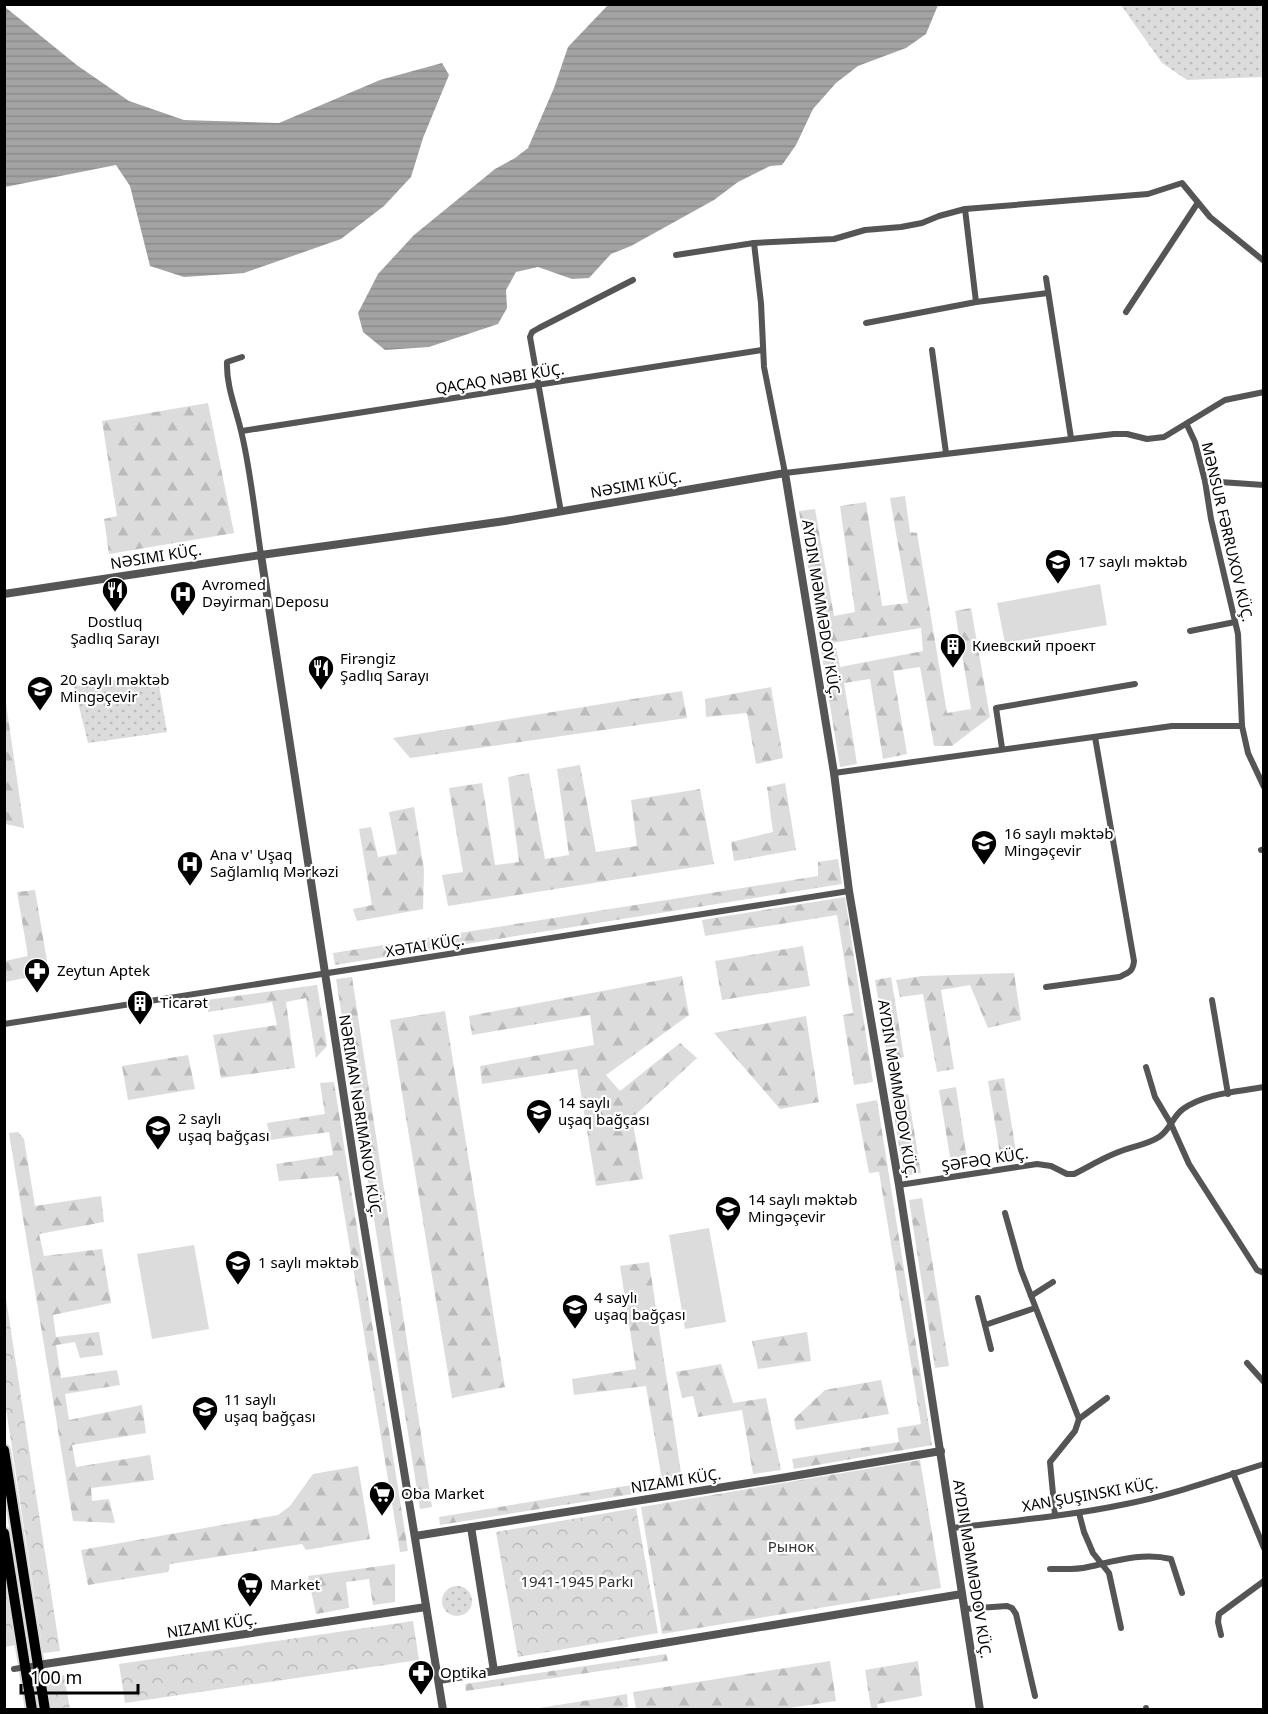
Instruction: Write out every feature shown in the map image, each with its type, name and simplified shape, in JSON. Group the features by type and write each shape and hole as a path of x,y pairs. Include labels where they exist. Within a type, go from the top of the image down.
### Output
{"main road":[{"path":"4,1450 45,1710"},
{"path":"4,1533 32,1710"}],"street":[{"path":"676,255 754,243 820,241 865,230 922,223 965,209 1148,194 1182,183 1210,217 1263,261"},
{"path":"1126,312 1197,204"},
{"path":"965,209 976,302"},
{"path":"754,243 762,350 785,473 834,773 849,891 899,1185 980,1710"},
{"path":"1046,278 1071,438"},
{"path":"561,512 530,337 532,332 633,280"},
{"path":"866,323 976,302 1048,293"},
{"name":"QAÇAQ NƏBI KÜÇ.","path":"242,431 762,350"},
{"path":"932,350 946,453"},
{"path":"242,357 227,362 227,368 232,401 242,431 261,555"},
{"name":"NƏSIMI KÜÇ.","path":"4,594 561,512 785,473 1071,438 1120,434 1155,438 1173,433 1226,400 1263,392"},
{"name":"MƏNSUR FƏRRUXOV KÜÇ.","path":"1187,424 1195,442 1205,481 1235,622 1240,666 1242,726 1248,753 1263,787"},
{"path":"1205,481 1263,485"},
{"name":"NƏRIMAN NƏRIMANOV KÜÇ.","path":"261,555 325,974 443,1710"},
{"path":"1190,632 1235,622"},
{"path":"1002,748 996,708 1135,684"},
{"path":"834,773 1172,726 1242,726"},
{"path":"1046,987 1119,977 1129,973 1133,968 1134,961 1095,737"},
{"name":"XƏTAI KÜÇ.","path":"4,1024 849,891"},
{"path":"1212,999 1228,1094"},
{"path":"1146,1067 1155,1097 1199,1180 1257,1270 1263,1273"},
{"name":"ŞƏFƏQ KÜÇ.","path":"899,1185 1036,1164 1051,1166 1068,1174 1074,1174 1115,1154 1159,1137 1183,1109 1210,1096 1263,1087"},
{"path":"1005,1213 1021,1270 1079,1419"},
{"path":"1031,1296 1053,1282"},
{"path":"978,1298 992,1349"},
{"path":"985,1325 1035,1308"},
{"path":"1247,1363 1263,1382"},
{"path":"1055,1515 1050,1462 1075,1431 1079,1419 1107,1398"},
{"name":"NIZAMI KÜÇ.","path":"415,1536 940,1451"},
{"name":"XAN ŞUŞINSKI KÜÇ.","path":"952,1528 1079,1513 1169,1494 1263,1464"},
{"path":"1233,1473 1263,1548"},
{"path":"1079,1513 1093,1553 1111,1579 1121,1628"},
{"path":"471,1527 494,1671"},
{"path":"1050,1569 1078,1568 1122,1558 1162,1557 1171,1559 1182,1593"},
{"path":"1221,1635 1218,1623 1219,1614 1263,1581"},
{"path":"439,1680 962,1594"},
{"path":"964,1609 1007,1606 1012,1608 1016,1614 1035,1696"},
{"name":"NIZAMI KÜÇ.","path":"38,1665 426,1607"},
{"path":"14,1669 38,1665"}],"green space":[{"path":"1121,5 1263,5 1263,77 1187,80 1162,63"},
{"path":"208,403 234,533 109,554 104,519 117,516 102,421"},
{"path":"905,496 910,532 917,533 947,713 971,709 955,611 971,608 990,717 952,746 934,746 920,667 893,671 907,754 883,759 870,679 844,683 857,764 840,767 821,650 836,648 840,667 923,651 921,628 820,645 799,511 815,509 834,616 855,612 840,506 866,502 882,606 908,603 890,498"},
{"path":"1100,584 1107,625 1005,643 997,603"},
{"path":"157,674 167,732 88,743 74,686"},
{"path":"771,687 783,758 756,764 747,713 706,717 705,699"},
{"path":"682,691 687,718 410,758 393,738"},
{"path":"5,696 24,828 5,824"},
{"path":"580,765 596,852 637,846 631,800 700,789 714,864 448,906 442,875 463,872 449,788 482,783 495,865 519,862 508,777 529,773 545,859 569,855 557,769"},
{"path":"785,783 796,850 734,861 731,842 773,832 767,787"},
{"path":"414,807 424,870 423,909 357,921 353,909 372,905 359,829 371,827 378,857 397,854 389,812"},
{"path":"838,859 842,884 335,965 333,953 818,876 818,862"},
{"path":"35,890 49,973 5,982 5,961 28,956 17,892"},
{"path":"845,897 873,1082 854,1085 843,1015 853,1013 837,915 705,936 702,920"},
{"path":"803,946 810,986 722,1000 715,961"},
{"path":"1014,973 1021,1020 988,1028 970,985 941,990 954,1069 937,1072 923,994 900,997 896,980 922,976"},
{"path":"682,976 689,1015 606,1075 620,1091 680,1043 697,1058 632,1118 643,1179 596,1186 577,1069 482,1084 480,1066 594,1045 590,1015 472,1035 469,1016"},
{"path":"352,977 432,1507 420,1509 336,979"},
{"path":"891,977 904,1057 888,1059 875,980"},
{"path":"317,985 327,1046 316,1058 306,998 286,1002 295,1068 221,1078 213,1035 277,1025 272,1002 208,1012 207,1000"},
{"path":"445,1011 505,1387 452,1398 390,1020"},
{"path":"806,1016 819,1102 780,1109 714,1033"},
{"path":"188,1055 195,1089 128,1100 122,1066"},
{"path":"1004,1078 1017,1158 1001,1160 988,1081"},
{"path":"334,1082 408,1551 400,1552 338,1176 279,1181 276,1164 333,1155 329,1132 270,1140 267,1123 325,1114 320,1083"},
{"path":"956,1087 968,1166 952,1169 939,1090"},
{"path":"908,1094 921,1173 904,1176 891,1097"},
{"path":"877,1100 932,1445 794,1469 792,1459 899,1442 897,1428 921,1424 879,1172 869,1173 856,1104"},
{"path":"18,1132 24,1139 35,1206 101,1196 104,1222 39,1234 44,1256 102,1249 111,1303 53,1315 56,1337 99,1332 103,1355 80,1358 75,1342 56,1345 61,1378 117,1370 120,1385 65,1394 69,1420 142,1405 146,1433 72,1445 76,1467 150,1455 154,1480 91,1488 92,1501 109,1499 115,1523 73,1521 9,1133"},
{"path":"922,1198 949,1366 935,1368 909,1200"},
{"path":"709,1228 726,1322 685,1329 669,1235"},
{"path":"194,1245 209,1329 152,1339 137,1254"},
{"path":"649,1262 683,1486 440,1525 439,1517 662,1480 646,1386 574,1395 572,1379 636,1369 620,1266"},
{"path":"5,1292 60,1651 43,1653 5,1402"},
{"path":"807,1332 811,1361 758,1369 752,1341"},
{"path":"721,1364 733,1403 766,1398 781,1470 753,1474 742,1410 698,1417 693,1396 682,1398 676,1372"},
{"path":"881,1380 889,1414 796,1430 794,1419 825,1390"},
{"name":"Рынок","path":"920,1460 941,1588 662,1634 641,1507"},
{"path":"358,1466 370,1539 306,1550 302,1544 170,1564 168,1572 88,1585 81,1550 278,1515 290,1506 313,1474"},
{"name":"1941-1945 Parkı","path":"636,1508 658,1633 518,1657 496,1532"},
{"path":"395,1564 395,1602 373,1605 369,1579 346,1582 349,1608 316,1614 308,1576"},
{"path":"4,1570 16,1645 5,1647 4,1647"},
{"path":"457,1586 468,1590 472,1601 468,1612 457,1616 446,1612 442,1601 446,1590"},
{"path":"413,1621 419,1660 125,1703 119,1664"},
{"path":"666,1654 668,1661 466,1691 465,1684"},
{"path":"830,1661 836,1701 782,1709 636,1709 633,1692"},
{"path":"918,1661 922,1696 877,1704 878,1709 868,1709 871,1708 865,1670"},
{"path":"64,1675 70,1709 49,1709 44,1678"},
{"path":"627,1694 628,1707 613,1710 533,1709"}],"shaded area":[{"path":"608,5 938,5 926,34 906,48 858,66 836,83 813,109 796,145 782,165 770,166 738,182 714,200 631,246 611,254 589,278 572,279 538,267 516,272 506,290 507,308 498,324 429,347 385,350 363,332 358,313 378,274 414,235 495,169 528,148 554,88 568,47"},
{"path":"5,7 78,66 129,101 184,120 279,123 380,80 442,63 449,75 423,138 411,177 384,206 341,239 244,273 184,277 150,266 130,186 116,165 5,187"}],"place":[{"name":"17 saylı məktəb","path":"1058,585"},
{"name":"Dostluq Şadlıq Sarayı","path":"115,613"},
{"name":"Avromed Dəyirman Deposu","path":"183,617"},
{"name":"Киевский проект","path":"953,669"},
{"name":"Firəngiz Şadlıq Sarayı","path":"321,691"},
{"name":"20 saylı məktəb Mingəçevir","path":"40,712"},
{"name":"16 saylı məktəb Mingəçevir","path":"984,866"},
{"name":"Ana v' Uşaq Sağlamlıq Mərkəzi","path":"190,887"},
{"name":"Zeytun Aptek","path":"37,994"},
{"name":"Ticarət","path":"140,1026"},
{"name":"14 saylı uşaq bağçası","path":"539,1135"},
{"name":"2 saylı uşaq bağçası","path":"158,1151"},
{"name":"14 saylı məktəb Mingəçevir","path":"728,1232"},
{"name":"1 saylı məktəb","path":"238,1286"},
{"name":"4 saylı uşaq bağçası","path":"575,1330"},
{"name":"11 saylı uşaq bağçası","path":"205,1432"},
{"name":"Oba Market","path":"382,1517"},
{"name":"Market","path":"250,1608"},
{"name":"Optika","path":"421,1696"}]}
